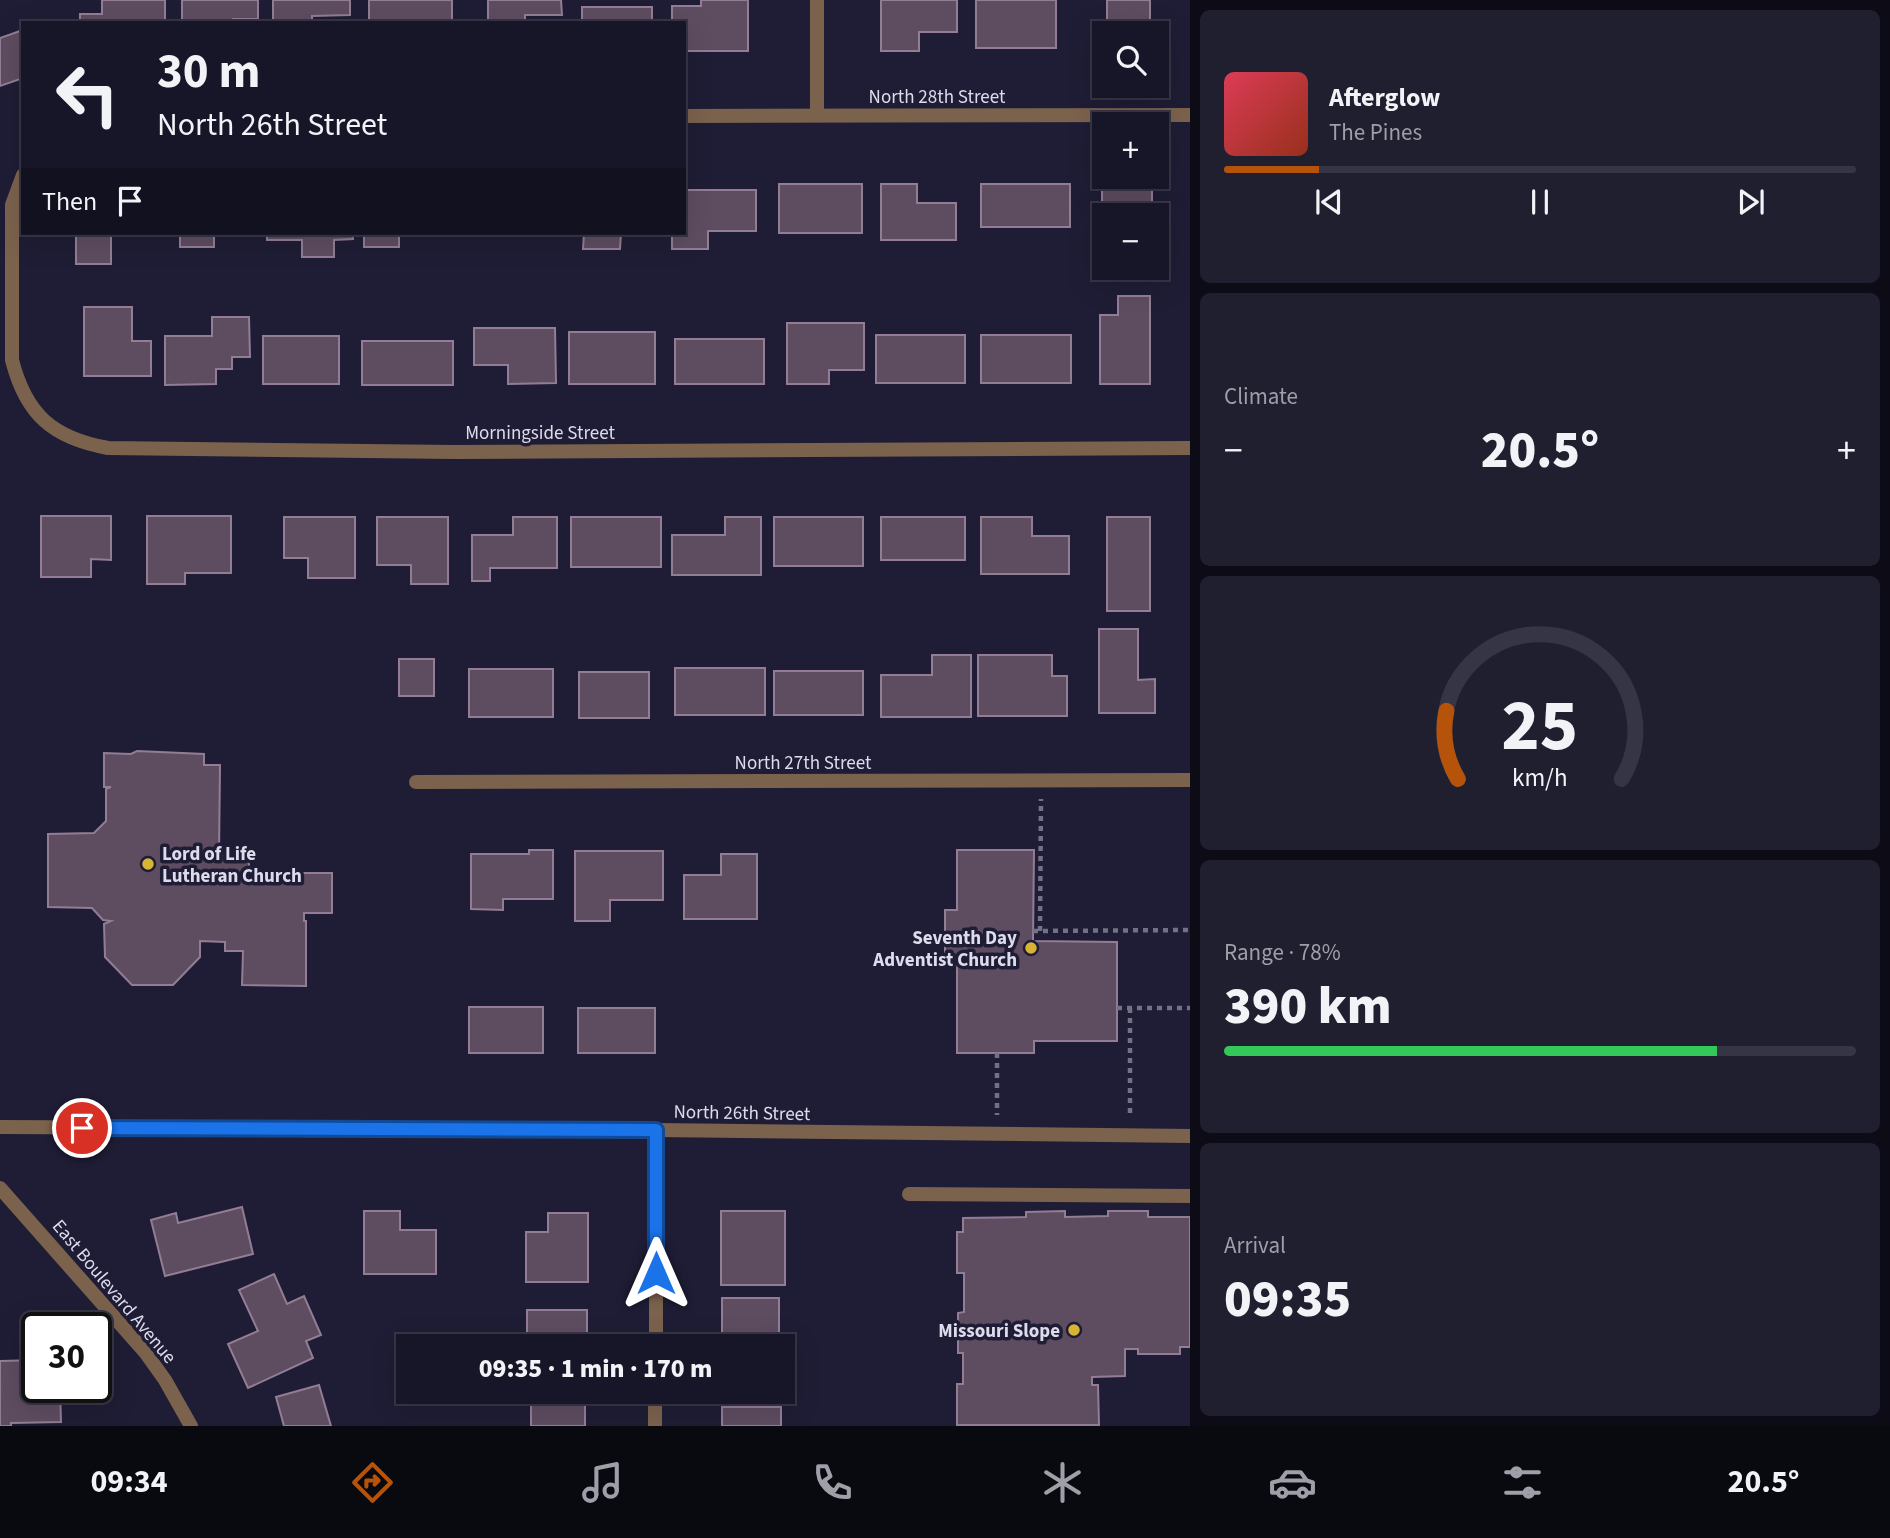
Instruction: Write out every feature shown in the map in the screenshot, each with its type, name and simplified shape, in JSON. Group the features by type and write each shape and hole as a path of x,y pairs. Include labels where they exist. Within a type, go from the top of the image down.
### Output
{"street":[{"path":"817,0 817,115"},
{"name":"North 28th Street","path":"686,116 1190,115"},
{"name":"Morningside Street","path":"21,180 12,205 12,360 18,383 28,403 42,421 62,435 85,444 108,448 468,452 1190,448"},
{"name":"North 27th Street","path":"415,782 1190,780"},
{"name":"North 26th Street","path":"0,1127 1190,1136"},
{"path":"656,1130 656,1334"},
{"name":"East Boulevard Avenue","path":"0,1188 131,1333 166,1380 191,1426"},
{"path":"909,1194 1190,1196"},
{"path":"655,1404 655,1426"}],"path":[{"path":"1040,931 1041,780"},
{"path":"1033,931 1190,930"},
{"path":"1117,1008 1190,1009"},
{"path":"1130,1008 1130,1135"},
{"path":"997,1053 997,1134"}],"building":[{"path":"102,0 165,0 165,21 80,21 80,14 102,14"},
{"path":"182,0 258,0 258,19 182,21"},
{"path":"273,0 350,0 350,15 312,16 312,21 273,21"},
{"path":"369,0 452,0 452,21 369,21"},
{"path":"488,0 561,0 562,15 525,15 525,21 488,21"},
{"path":"701,0 748,0 748,51 686,51 686,21 672,21 672,6 701,6"},
{"path":"881,0 957,0 957,32 919,32 919,51 881,51"},
{"path":"976,0 1056,0 1056,48 976,48"},
{"path":"1107,0 1150,0 1150,21 1107,21"},
{"path":"582,7 652,7 652,21 582,21"},
{"path":"21,31 21,79 0,86 0,38"},
{"path":"779,184 862,184 862,233 779,233"},
{"path":"881,184 917,184 917,203 956,203 956,240 881,240"},
{"path":"981,184 1070,184 1070,227 981,227"},
{"path":"1102,189 1152,189 1152,203 1102,203"},
{"path":"686,190 756,190 756,231 708,231 708,249 672,249 672,235 686,235"},
{"path":"76,235 111,235 111,264 76,264"},
{"path":"180,235 214,235 214,247 180,247"},
{"path":"267,235 352,235 353,239 334,240 334,257 302,257 302,240 267,240"},
{"path":"364,235 399,235 399,247 364,247"},
{"path":"584,235 621,235 620,249 583,249"},
{"path":"1118,296 1150,296 1150,384 1100,384 1100,315 1118,315"},
{"path":"84,307 132,307 132,341 151,341 151,376 84,376"},
{"path":"212,317 249,317 250,357 232,357 232,369 216,369 216,384 165,385 165,336 212,336"},
{"path":"787,323 864,323 864,370 829,370 829,384 787,384"},
{"path":"474,328 555,328 556,383 508,384 508,365 474,365"},
{"path":"569,332 655,332 655,384 569,384"},
{"path":"876,335 965,335 965,383 876,383"},
{"path":"981,335 1071,335 1071,383 981,383"},
{"path":"263,336 339,336 339,384 263,384"},
{"path":"675,339 764,339 764,384 675,384"},
{"path":"362,341 453,341 453,385 362,385"},
{"path":"41,516 111,516 111,560 91,559 91,577 41,577"},
{"path":"147,516 231,516 231,573 185,573 185,584 147,584"},
{"path":"284,517 355,517 355,578 308,578 308,558 284,558"},
{"path":"377,517 448,517 448,584 411,584 411,565 377,565"},
{"path":"513,517 557,517 557,568 490,568 490,581 472,581 472,535 513,535"},
{"path":"571,517 661,517 661,567 571,567"},
{"path":"725,517 761,517 761,575 672,575 672,535 725,535"},
{"path":"774,517 863,517 863,566 774,566"},
{"path":"881,517 965,517 965,560 881,560"},
{"path":"981,517 1032,517 1032,536 1069,536 1069,574 981,574"},
{"path":"1107,517 1150,517 1150,611 1107,611"},
{"path":"1099,629 1138,629 1138,680 1155,679 1155,713 1099,713"},
{"path":"932,655 971,655 971,717 881,717 881,675 932,675"},
{"path":"978,655 1052,655 1052,676 1067,676 1067,716 978,716"},
{"path":"399,659 434,659 434,696 399,696"},
{"path":"675,668 765,668 765,715 675,715"},
{"path":"469,669 553,669 553,717 469,717"},
{"path":"774,671 863,671 863,715 774,715"},
{"path":"579,672 649,672 649,718 579,718"},
{"name":"Lord of Life Lutheran Church","path":"137,751 204,754 204,765 220,765 219,855 249,855 249,873 332,873 332,913 304,913 306,986 242,985 243,951 225,951 225,942 200,941 200,957 173,985 132,985 105,957 104,924 111,921 103,920 92,908 48,907 48,834 94,833 106,821 106,789 111,787 104,787 104,753 131,754"},
{"path":"529,850 553,850 553,899 503,899 503,910 471,909 471,854 529,854"},
{"name":"Seventh Day Adventist Church","path":"957,850 1034,850 1033,941 1117,942 1117,1041 1034,1041 1034,1053 957,1053 957,955 945,955 945,910 957,910"},
{"path":"575,851 663,851 663,900 610,900 610,921 575,921"},
{"path":"721,854 757,854 757,919 684,919 684,875 721,875"},
{"path":"469,1007 543,1007 543,1053 469,1053"},
{"path":"578,1008 655,1008 655,1053 578,1053"},
{"path":"242,1207 253,1254 165,1276 151,1220 176,1213 178,1223"},
{"path":"364,1211 400,1211 400,1230 436,1230 436,1274 364,1274"},
{"path":"721,1211 785,1211 785,1285 721,1285"},
{"name":"Missouri Slope","path":"1065,1211 1065,1217 1108,1216 1108,1211 1148,1211 1148,1217 1190,1217 1190,1347 1180,1347 1180,1354 1138,1354 1138,1349 1125,1349 1125,1376 1092,1377 1092,1385 1098,1385 1099,1425 957,1425 957,1384 963,1384 963,1353 958,1353 958,1313 964,1312 964,1273 957,1273 957,1232 963,1232 963,1218 1026,1217 1026,1212"},
{"path":"548,1213 588,1213 588,1282 526,1282 526,1232 548,1232"},
{"path":"274,1274 287,1304 304,1296 321,1335 306,1341 313,1358 248,1388 228,1344 258,1331 239,1290"},
{"path":"722,1298 779,1298 779,1334 722,1334"},
{"path":"527,1310 587,1310 587,1334 527,1334"},
{"path":"21,1360 21,1403 60,1403 61,1422 11,1423 11,1426 0,1426 0,1361"},
{"path":"319,1385 331,1426 284,1426 276,1397"},
{"path":"531,1404 585,1404 585,1426 531,1426"},
{"path":"722,1407 781,1407 781,1426 722,1426"}],"place":[{"name":"Lord of Life Lutheran Church","path":"148,864"},
{"name":"Seventh Day Adventist Church","path":"1031,948"},
{"name":"Missouri Slope","path":"1074,1330"}],"route":[{"path":"82,1128 656,1130 656,1273"}]}
